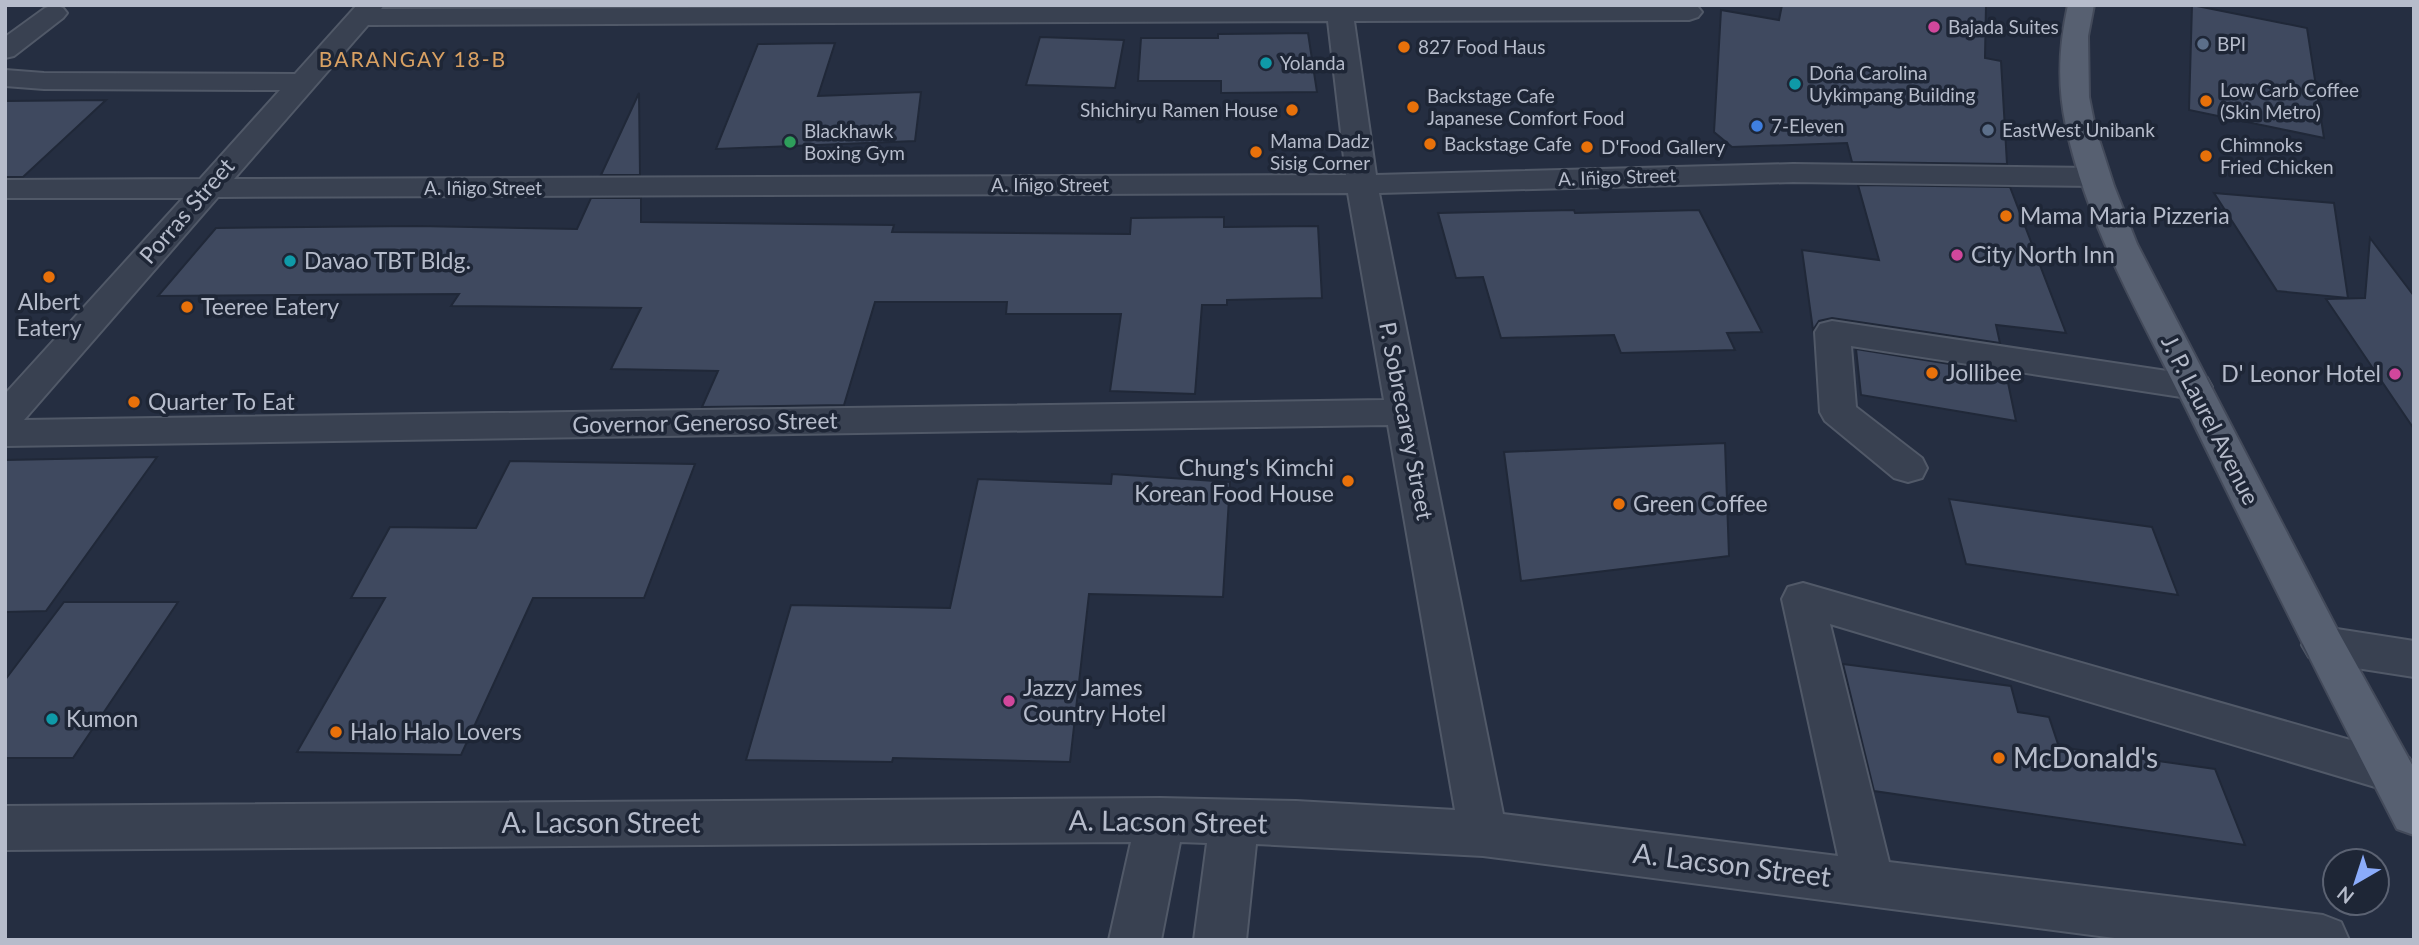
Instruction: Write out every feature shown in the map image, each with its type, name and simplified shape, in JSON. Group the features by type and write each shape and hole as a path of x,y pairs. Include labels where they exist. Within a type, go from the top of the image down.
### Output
{"main road":[{"name":"J. P. Laurel Avenue","path":"2081,5 2073,60 2076,114 2095,177 2122,244 2324,645 2414,814"}],"street":[{"path":"366,11 1339,8 1689,12"},
{"name":"P. Sobrecarey Street","path":"1339,8 1362,184 1483,834"},
{"name":"Porras Street","path":"5,418 366,11"},
{"path":"5,50 54,13"},
{"path":"91,89 119,60"},
{"path":"5,78 91,89 301,82"},
{"name":"A. Iñigo Street","path":"5,190 1362,184 1793,173 2095,177"},
{"path":"1908,468 1838,412 1832,332 2194,387"},
{"name":"Governor Generoso Street","path":"5,433 1404,412"},
{"path":"1870,882 1803,599 2392,772"},
{"path":"2324,645 2414,659"},
{"path":"1135,940 1160,820"},
{"name":"A. Lacson Street","path":"5,828 1160,820 1483,834 2323,940"},
{"path":"1220,940 1234,822"}],"building":[{"path":"1782,5 1986,5 1985,58 2001,61 2007,164 1852,162 1847,143 1732,147 1714,132 1721,10 1779,20"},
{"path":"2192,5 2307,28 2324,138 2189,110"},
{"name":"Yolanda","path":"1308,33 1317,92 1221,93 1221,81 1138,81 1141,38 1218,38 1218,34"},
{"path":"1040,37 1124,40 1115,88 1026,85"},
{"path":"835,43 818,96 921,92 915,141 716,149 758,44"},
{"path":"639,93 640,175 601,175"},
{"path":"106,100 23,177 5,177 5,101"},
{"name":"City North Inn","path":"1858,185 2010,187 2066,333 1996,325 2000,343 1832,318 1819,321 1813,330 1802,250 1879,260"},
{"path":"2214,193 2334,203 2348,298 2277,291"},
{"path":"591,198 641,198 641,222 894,225 892,232 1130,234 1131,218 1224,217 1224,227 1318,226 1322,298 1227,300 1227,305 1202,305 1195,394 1110,391 1121,314 1006,314 1007,302 875,302 844,405 702,407 718,371 611,369 641,308 451,306 459,294 158,296 216,228 417,226 577,229"},
{"path":"1574,210 1575,213 1699,210 1762,332 1727,333 1735,350 1621,353 1614,335 1501,338 1483,277 1456,278 1438,213"},
{"path":"2370,238 2414,296 2414,429 2326,299 2365,298"},
{"name":"Jollibee","path":"1856,349 2006,373 2016,421 1861,395"},
{"name":"Green Coffee","path":"1725,443 1729,556 1521,581 1504,452"},
{"path":"157,457 46,611 5,612 5,460"},
{"path":"510,461 695,464 644,598 533,598 461,755 297,752 385,598 351,598 390,527 476,528"},
{"path":"1112,474 1230,482 1223,597 1089,594 1070,762 893,758 892,762 746,760 791,605 950,608 978,479 1111,484"},
{"path":"1949,499 2152,527 2178,595 1966,564"},
{"name":"Kumon","path":"64,602 178,602 73,758 5,758 5,680"},
{"name":"McDonald's","path":"1843,664 2011,686 2018,712 2049,717 2059,747 2215,769 2245,845 1874,791"}],"place":[{"name":"Bajada Suites","path":"1934,27"},
{"name":"BPI","path":"2203,44"},
{"name":"827 Food Haus","path":"1404,47"},
{"name":"Yolanda","path":"1266,63"},
{"name":"Doña Carolina Uykimpang Building","path":"1795,84"},
{"name":"Low Carb Coffee (Skin Metro)","path":"2206,101"},
{"name":"Backstage Cafe Japanese Comfort Food","path":"1413,107"},
{"name":"Shichiryu Ramen House","path":"1292,110"},
{"name":"7-Eleven","path":"1757,126"},
{"name":"EastWest Unibank","path":"1988,130"},
{"name":"Blackhawk Boxing Gym","path":"790,142"},
{"name":"Backstage Cafe","path":"1430,144"},
{"name":"D'Food Gallery","path":"1587,147"},
{"name":"Mama Dadz Sisig Corner","path":"1256,152"},
{"name":"Chimnoks Fried Chicken","path":"2206,156"},
{"name":"Mama Maria Pizzeria","path":"2006,216"},
{"name":"City North Inn","path":"1957,255"},
{"name":"Davao TBT Bldg.","path":"290,261"},
{"name":"Albert Eatery","path":"49,277"},
{"name":"Teeree Eatery","path":"187,307"},
{"name":"Jollibee","path":"1932,373"},
{"name":"D' Leonor Hotel","path":"2395,374"},
{"name":"Quarter To Eat","path":"134,402"},
{"name":"Chung's Kimchi Korean Food House","path":"1348,481"},
{"name":"Green Coffee","path":"1619,504"},
{"name":"Jazzy James Country Hotel","path":"1009,701"},
{"name":"Kumon","path":"52,719"},
{"name":"Halo Halo Lovers","path":"336,732"},
{"name":"McDonald's","path":"1999,758"}],"district":[{"name":"BARANGAY 18-B","path":"413,60"}]}
